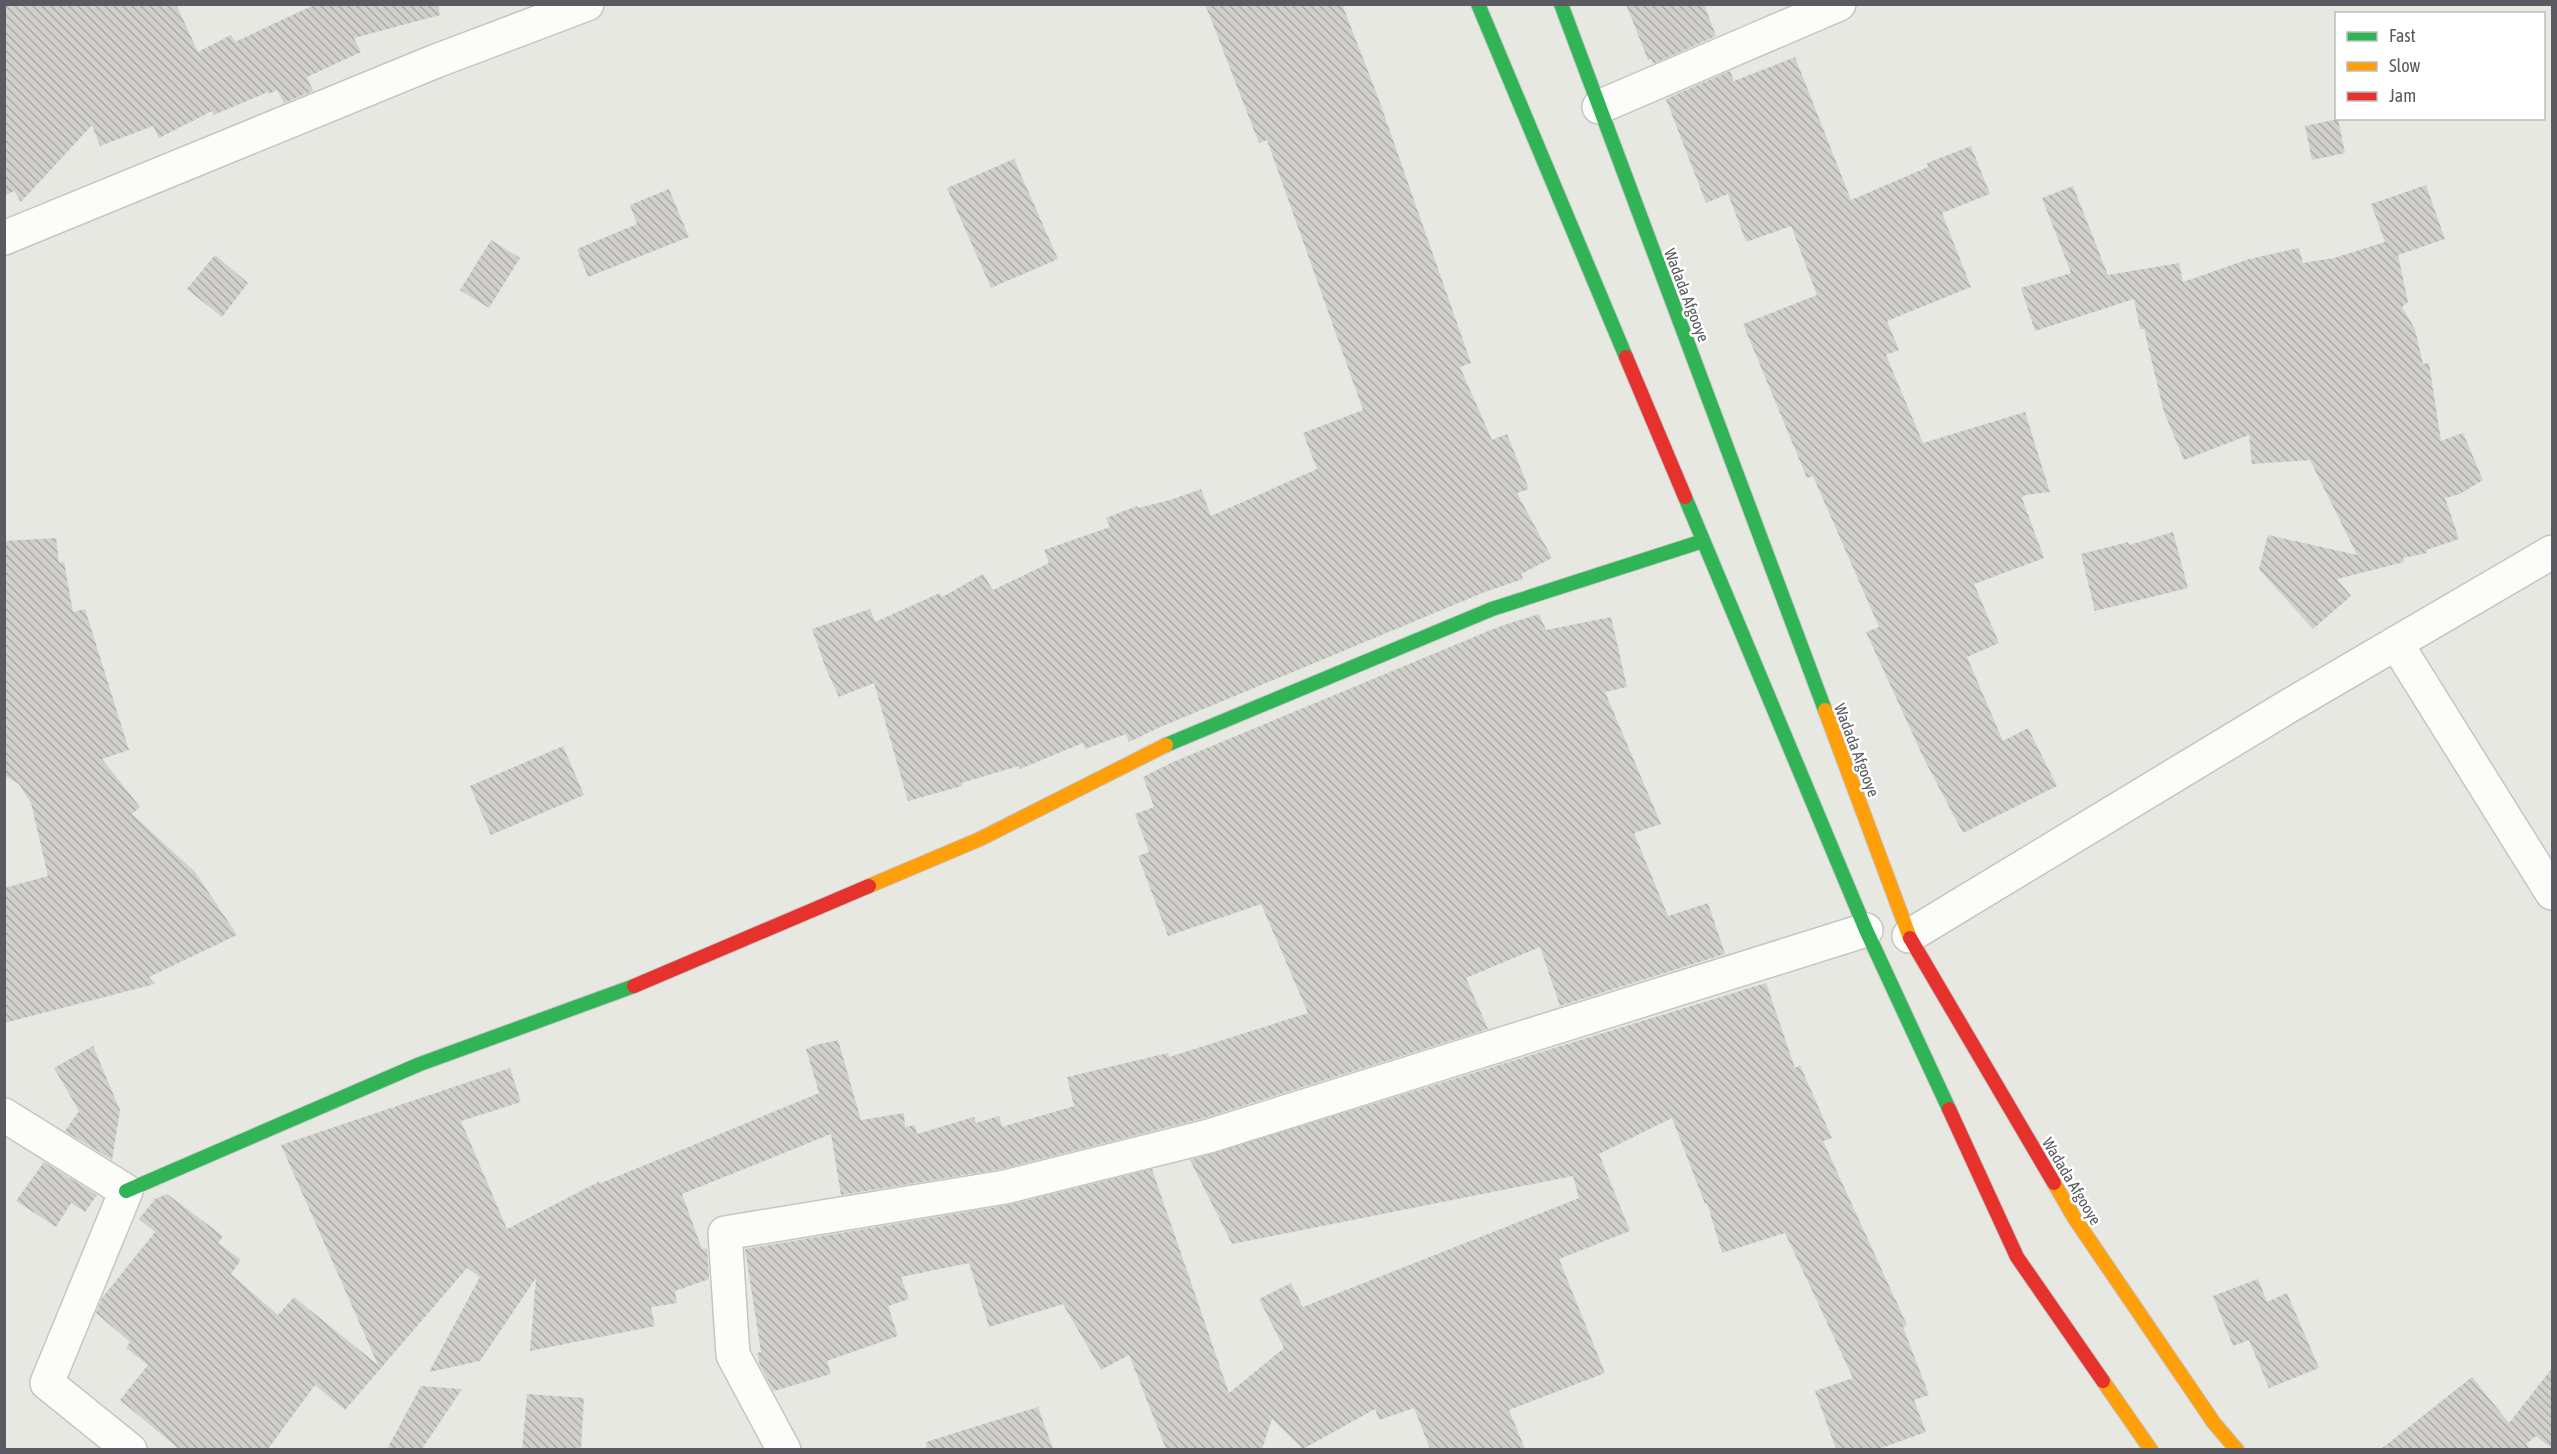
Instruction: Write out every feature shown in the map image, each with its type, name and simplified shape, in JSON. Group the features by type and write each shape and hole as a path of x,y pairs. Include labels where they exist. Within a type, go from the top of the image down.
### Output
{"main road":[{"path":"1478,4 1866,930 2017,1257 2151,1449"},
{"name":"Wadada Afgooye","path":"1561,4 1909,936 2075,1219 2214,1423 2237,1449"},
{"path":"126,1191 420,1064 605,998 969,844 1165,745 1429,634 1492,609 1702,541"}],"street":[{"path":"4,238 436,61 586,4"},
{"path":"1599,107 1839,4"},
{"path":"1909,936 2396,643 2553,552"},
{"path":"2396,643 2552,894"},
{"path":"784,1449 733,1355 725,1233 1005,1187 1209,1136 1866,930"},
{"path":"4,1115 126,1191 47,1383 130,1449"}],"building":[{"path":"4,4 176,4 198,52 231,35 235,42 316,4 438,4 440,15 354,38 361,52 307,77 313,91 284,103 277,90 269,94 268,92 214,115 212,111 159,138 153,126 100,146 92,125 21,202 14,191 4,196"},
{"path":"1205,4 1342,4 1378,97 1471,363 1460,367 1492,440 1507,434 1529,489 1517,493 1552,558 1521,574 1523,579 1485,592 1129,742 1126,734 1085,749 1083,743 1020,769 1019,766 961,783 962,786 908,801 874,683 839,697 812,629 870,609 875,622 940,593 942,597 983,574 993,590 1049,563 1044,550 1110,527 1106,518 1137,506 1138,508 1170,500 1201,489 1211,516 1317,469 1303,433 1363,410 1267,140 1259,143"},
{"path":"1626,4 1704,4 1716,36 1653,64 1651,59 1648,60"},
{"path":"1795,57 1851,200 1928,167 1927,163 1971,146 1990,194 1942,213 1971,287 1887,321 1899,350 1886,355 1923,443 2025,412 2050,492 2025,495 2022,498 2044,558 1974,584 1999,643 1967,657 2003,741 2028,728 2057,786 1963,833 1925,761 1866,632 1879,627 1813,476 1807,478 1743,324 1817,295 1791,226 1746,242 1728,194 1706,203 1666,99 1730,71 1734,81"},
{"path":"2338,120 2345,153 2312,160 2305,126"},
{"path":"1014,159 1058,259 991,288 947,188"},
{"path":"2426,185 2445,239 2398,255 2408,302 2402,307 2415,329 2423,364 2429,363 2441,441 2463,433 2483,480 2460,494 2445,498 2459,539 2426,550 2427,553 2403,558 2404,562 2337,579 2351,596 2313,629 2259,569 2268,535 2357,555 2310,460 2252,464 2249,435 2184,460 2164,412 2144,329 2140,329 2134,299 2035,331 2021,288 2071,273 2042,198 2073,186 2108,275 2179,263 2183,282 2249,259 2299,248 2303,263 2334,258 2385,242 2371,204"},
{"path":"669,189 689,237 588,277 577,249 637,224 630,205"},
{"path":"491,240 520,258 489,308 460,290"},
{"path":"215,255 248,283 222,317 187,289"},
{"path":"2173,532 2188,588 2095,611 2081,554 2128,542 2129,545"},
{"path":"56,538 59,563 64,562 73,612 85,609 129,750 102,759 140,807 132,814 195,872 237,935 149,977 155,984 4,1023 4,888 48,876 31,803 19,784 4,775 4,541"},
{"path":"1539,614 1546,630 1611,617 1627,687 1605,692 1661,824 1634,833 1668,916 1708,903 1725,954 1560,1006 1540,947 1466,978 1488,1029 1204,1118 1001,1169 841,1195 831,1134 682,1194 702,1249 707,1248 709,1279 675,1291 677,1303 651,1307 655,1326 530,1351 536,1278 480,1361 429,1372 480,1277 467,1268 345,1410 315,1385 268,1449 179,1449 120,1400 148,1365 126,1348 130,1342 96,1313 102,1298 155,1232 139,1219 155,1199 167,1194 223,1236 218,1243 241,1260 231,1274 278,1315 294,1297 378,1365 281,1145 510,1068 521,1102 461,1121 507,1229 600,1181 599,1184 819,1093 806,1049 816,1045 838,1040 861,1120 904,1113 905,1127 915,1125 917,1134 974,1117 976,1123 999,1116 1002,1127 1074,1106 1067,1077 1168,1053 1169,1057 1308,1013 1261,904 1168,936 1138,856 1149,852 1135,814 1154,807 1143,777 1173,762 1498,627"},
{"path":"563,746 584,795 491,835 470,786"},
{"path":"1766,983 1795,1068 1800,1065 1832,1138 1823,1141 1907,1325 1903,1327 1929,1395 1914,1400 1926,1432 1878,1449 1836,1449 1815,1391 1853,1378 1785,1233 1722,1253 1707,1203 1705,1204 1672,1118 1599,1154 1630,1231 1559,1259 1605,1373 1509,1410 1525,1449 1430,1449 1414,1408 1379,1420 1375,1409 1303,1449 1272,1419 1262,1449 1166,1449 1129,1355 1101,1370 1063,1304 989,1327 969,1263 901,1277 909,1299 888,1306 898,1336 827,1361 831,1374 774,1391 760,1366 757,1353 761,1352 745,1249 1008,1205 1152,1169 1229,1393 1284,1348 1259,1299 1291,1283 1303,1307 1579,1198 1573,1176 1232,1244 1190,1160"},
{"path":"93,1046 120,1110 112,1160 65,1131 79,1111 54,1068"},
{"path":"44,1162 97,1195 85,1212 71,1203 56,1227 16,1201"},
{"path":"2258,1279 2267,1302 2287,1293 2319,1368 2269,1388 2249,1340 2233,1346 2213,1296"},
{"path":"2553,1367 2553,1449 2536,1436 2526,1444 2530,1449 2381,1449 2472,1377 2509,1423"},
{"path":"421,1386 462,1389 422,1449 387,1449"},
{"path":"527,1394 584,1398 581,1449 522,1449"},
{"path":"1038,1407 1053,1449 927,1449 926,1442"}],"traffic: fast":[{"path":"1478,4 1626,357"},
{"path":"1561,4 1825,710"},
{"path":"1685,497 1866,930 1949,1109"},
{"path":"1166,745 1492,609 1703,541"},
{"path":"126,1191 420,1064 634,986"}],"traffic: slow":[{"path":"1825,710 1910,938"},
{"path":"869,886 980,839 1166,745"},
{"path":"2054,1183 2075,1219 2214,1423 2237,1450"},
{"path":"2103,1381 2151,1450"}],"traffic: jam":[{"path":"1626,357 1685,497"},
{"path":"634,986 869,886"},
{"path":"1910,938 2054,1183"},
{"path":"1949,1109 2017,1257 2103,1381"}]}
